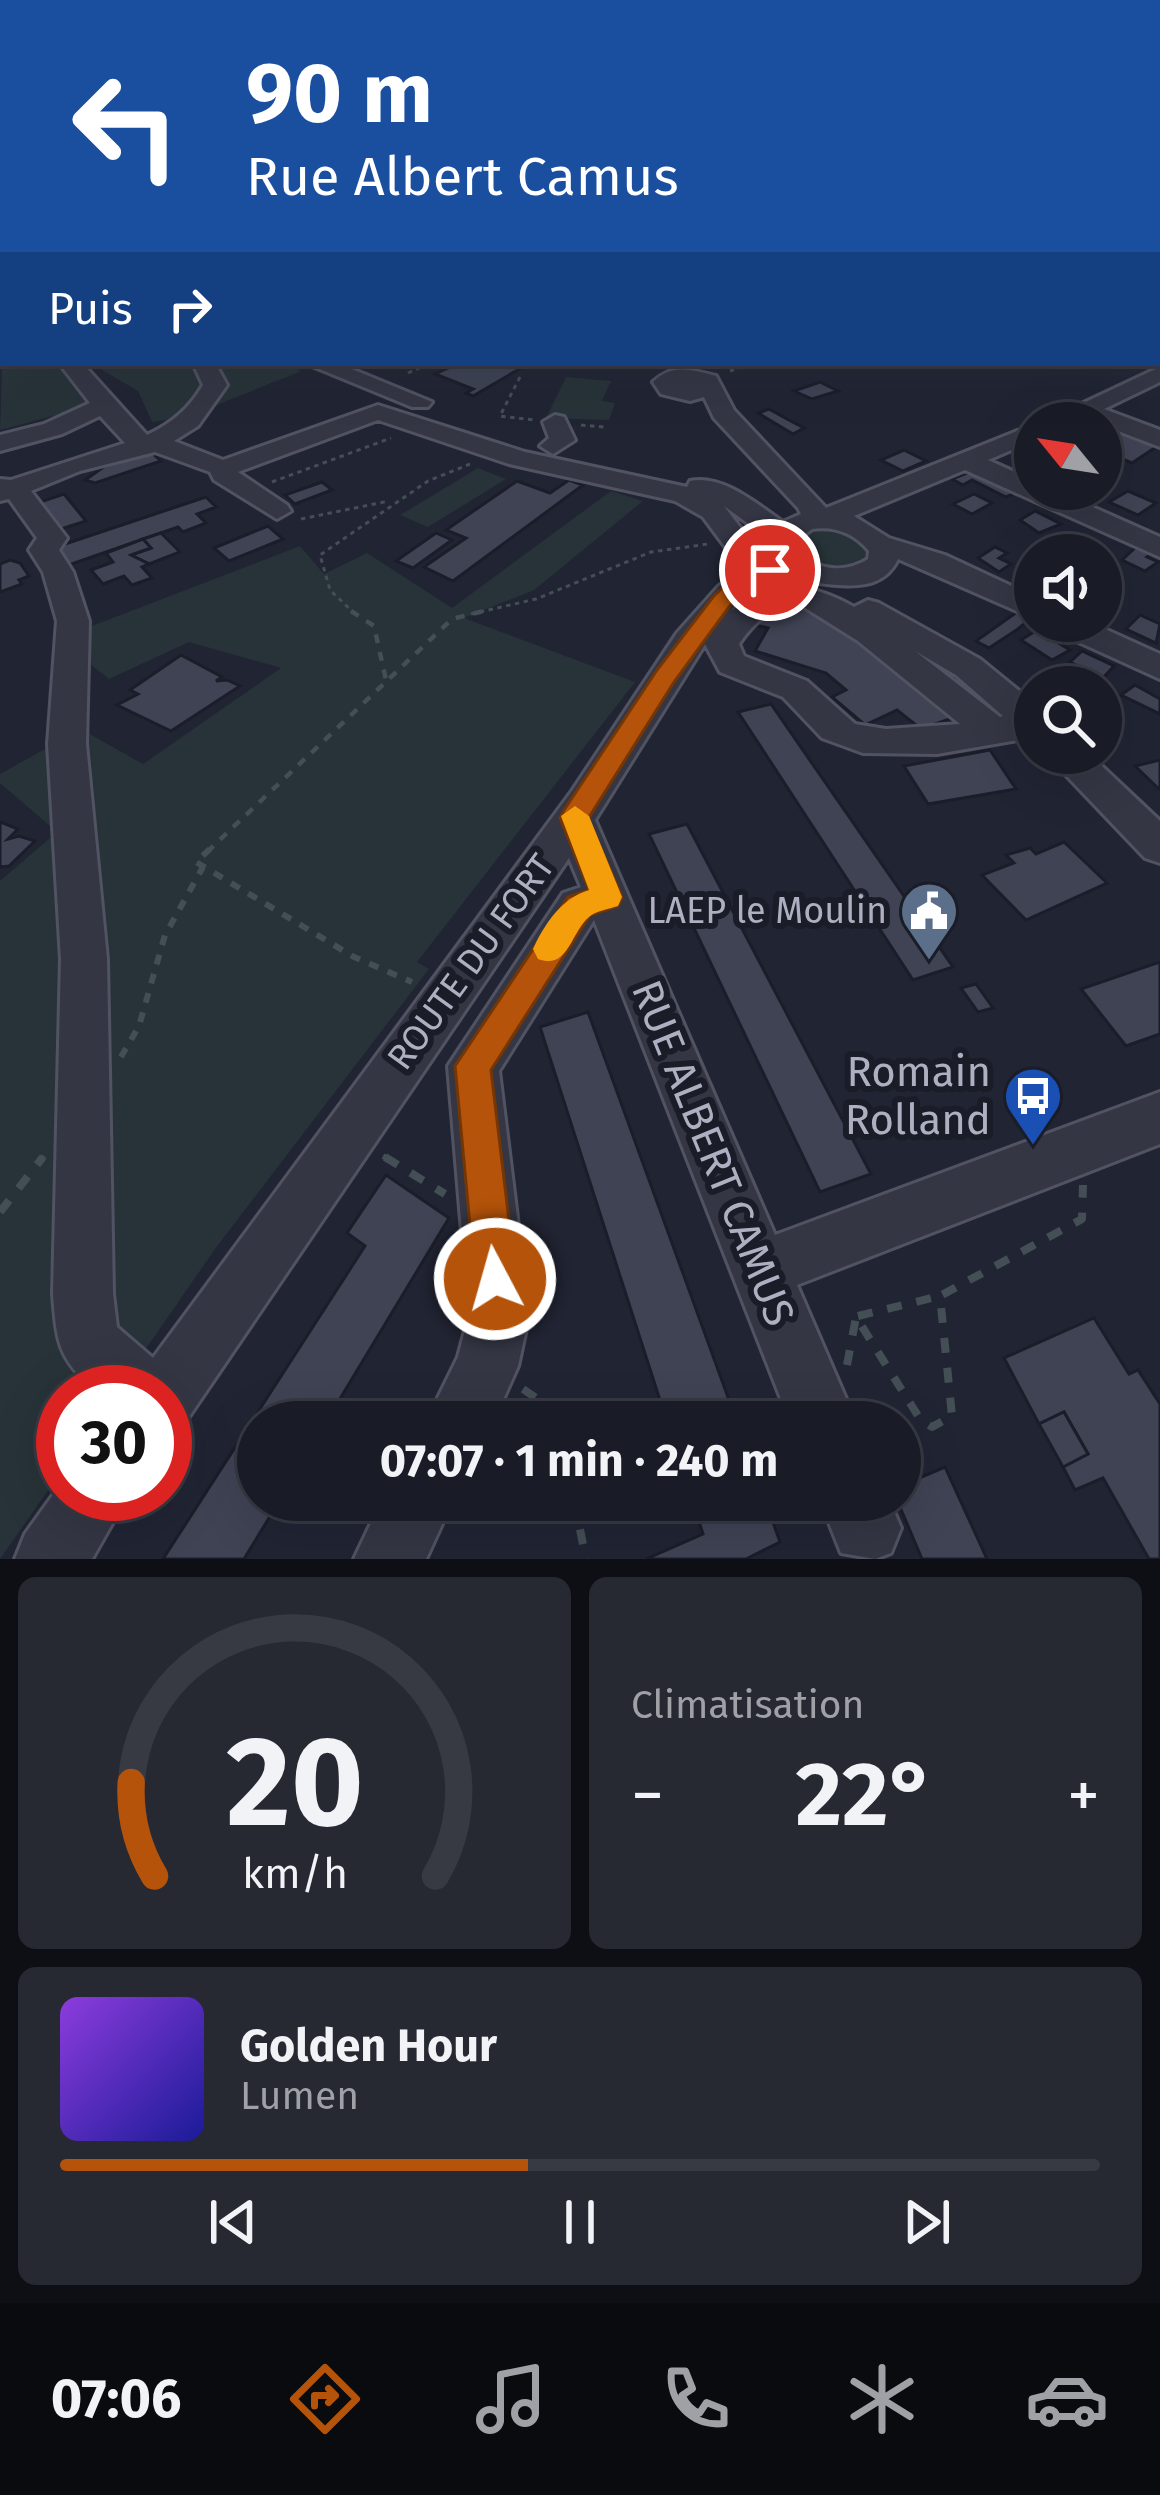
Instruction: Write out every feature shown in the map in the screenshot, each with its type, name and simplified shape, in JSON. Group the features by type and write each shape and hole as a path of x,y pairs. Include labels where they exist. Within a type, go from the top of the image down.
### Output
{"street":[{"path":"72,366 104,405 152,445 224,468 378,412 518,458 684,495 713,511 734,543 757,554 798,558 868,538 968,461 1014,440"},
{"path":"4,474 71,466 152,445 202,408 215,385 206,366"},
{"path":"323,366 354,379 735,489 772,510 816,517 934,561 1014,599"},
{"path":"354,379 373,366"},
{"path":"651,366 670,377 706,385 816,517"},
{"path":"1098,402 1160,374"},
{"path":"4,474 53,429 104,405"},
{"path":"1122,425 1160,440"},
{"path":"555,438 714,492 881,620 989,681 1014,704"},
{"path":"968,461 1160,548"},
{"path":"224,468 223,474 277,511"},
{"path":"4,474 52,538 44,550 58,572 73,621 67,744 85,958 83,1271 88,1343 113,1365"},
{"path":"798,558 816,517"},
{"path":"868,538 885,604 920,638"},
{"name":"ROUTE DU FORT","path":"186,1365 574,818 665,676 721,602 750,579 798,558"},
{"path":"993,731 811,596 771,597 732,629 722,644 728,662 799,691 829,725 846,735 920,740 993,731 1014,727"},
{"path":"1105,642 1160,668"},
{"path":"1084,774 1160,860"},
{"path":"1086,774 1160,845"},
{"name":"RUE ALBERT CAMUS","path":"574,818 762,1269 834,1398"},
{"path":"470,1401 487,1366 499,1315 472,1066 579,906 607,897"},
{"path":"762,1269 1160,1118"},
{"path":"50,1559 76,1521"},
{"path":"388,1559 408,1521"}],"path":[{"path":"408,373 423,366"},
{"path":"520,377 500,416 526,419"},
{"path":"247,491 424,426"},
{"path":"386,680 374,626 344,608 327,588 320,555 395,501 458,465 468,466 476,459 518,458"},
{"path":"277,511 297,519 320,519 395,501"},
{"path":"445,996 354,957 196,862 452,619 536,599 651,552 734,543"},
{"path":"856,1317 940,1296 1082,1219 1084,1176"},
{"path":"856,1317 920,1419 932,1427 952,1416 940,1296"},
{"path":"834,1398 856,1317"},
{"path":"578,1521 586,1559"}],"shaded area":[{"path":"2,366 58,366 91,406 0,430"},
{"path":"95,366 293,366 301,371 187,417 152,422 138,391"},
{"path":"566,377 611,381 602,401 615,403 609,420 546,418"},
{"path":"478,468 506,479 428,527 400,515"},
{"path":"611,491 643,501 534,590 464,618 635,682 417,962 429,969 215,1249 135,1365 36,1365 36,1508 0,1559 0,881 57,832 0,783 0,774 81,729 143,764 281,668 189,642 109,679 58,639 300,546 324,574 367,553 452,608"},
{"path":"838,529 857,535 870,552 865,562 828,568 802,555 798,539 809,530"}],"building":[{"path":"452,366 521,368 473,396 466,393 473,389 435,374"},
{"path":"820,382 838,391 812,399 794,391"},
{"path":"769,409 804,428 793,434 758,413"},
{"path":"1122,431 1159,445 1132,463 1122,459"},
{"path":"904,450 926,461 903,471 881,460"},
{"path":"152,453 161,461 95,483 85,480 105,466"},
{"path":"974,470 1014,493 1006,497 972,480 963,485 952,479"},
{"path":"569,480 583,485 453,581 424,567 466,538 446,530 517,481 550,493"},
{"path":"322,482 332,490 295,504 285,495"},
{"path":"1128,491 1156,503 1138,515 1122,508 1122,494"},
{"path":"64,494 86,521 61,529 40,502"},
{"path":"974,494 992,503 972,514 953,504"},
{"path":"206,497 216,507 197,514 206,523 183,532 178,527 66,566 53,548"},
{"path":"1035,511 1061,524 1039,533 1020,520"},
{"path":"268,526 283,539 229,561 214,548"},
{"path":"161,533 180,552 149,564 131,555 151,548 143,539"},
{"path":"436,533 452,540 413,568 396,561"},
{"path":"143,539 151,548 131,555 149,564 142,567 152,578 132,585 124,576 103,584 91,570 113,562 106,553"},
{"path":"995,547 1007,553 999,558 1011,564 999,572 978,558"},
{"path":"1136,547 1158,562 1145,571 1122,560"},
{"path":"20,563 29,576 19,580 22,584 0,592 0,564"},
{"path":"785,602 825,613 958,716 921,729 897,710 865,725 832,697 846,690 826,673 755,651 768,628 752,624"},
{"path":"1014,614 1014,632 989,648 976,641"},
{"path":"1140,615 1160,624 1156,643 1126,629"},
{"path":"1024,642 1057,642 1070,650 1052,660"},
{"path":"1082,651 1114,666 1078,666 1070,662"},
{"path":"181,655 222,677 216,681 240,686 171,731 117,705 138,694 130,690"},
{"path":"1135,685 1160,699 1160,714 1122,695"},
{"path":"771,704 953,967 913,980 738,712"},
{"path":"990,750 1016,789 928,804 904,766"},
{"path":"1160,760 1160,789 1159,789 1135,766"},
{"path":"0,822 18,829 8,839 19,836 35,841 9,866 0,867"},
{"path":"687,824 871,1174 820,1192 649,834"},
{"path":"1064,842 1107,883 1026,920 982,875 1014,863 1006,855 1030,848 1036,854"},
{"path":"1160,962 1160,1034 1126,1046 1081,989"},
{"path":"976,984 993,1008 978,1012 961,988"},
{"path":"588,1012 729,1401 660,1401 540,1027"},
{"path":"386,1175 449,1218 339,1401 265,1401 365,1246 347,1233"},
{"path":"1094,1318 1129,1374 1138,1370 1160,1404 1160,1559 1149,1559 1103,1478 1075,1490 1063,1467 1088,1454 1064,1412 1039,1424 1004,1358"},
{"path":"1064,1412 1088,1454 1063,1467 1039,1424"},
{"path":"237,1444 237,1521 267,1521 244,1559 163,1559 192,1521"},
{"path":"945,1467 987,1559 922,1559 906,1521 921,1521 921,1477"},
{"path":"699,1521 772,1521 780,1542 746,1559 646,1559 703,1534"}],"slow traffic":[{"path":"549,949 579,906 607,897 575,816"}],"place":[{"name":"LAEP le Moulin","path":"929,962"},
{"name":"Romain Rolland","path":"1033,1147"}],"route":[{"path":"495,1279 472,1066 579,906 607,897 574,818 665,676 721,602 734,588 770,570"}]}
